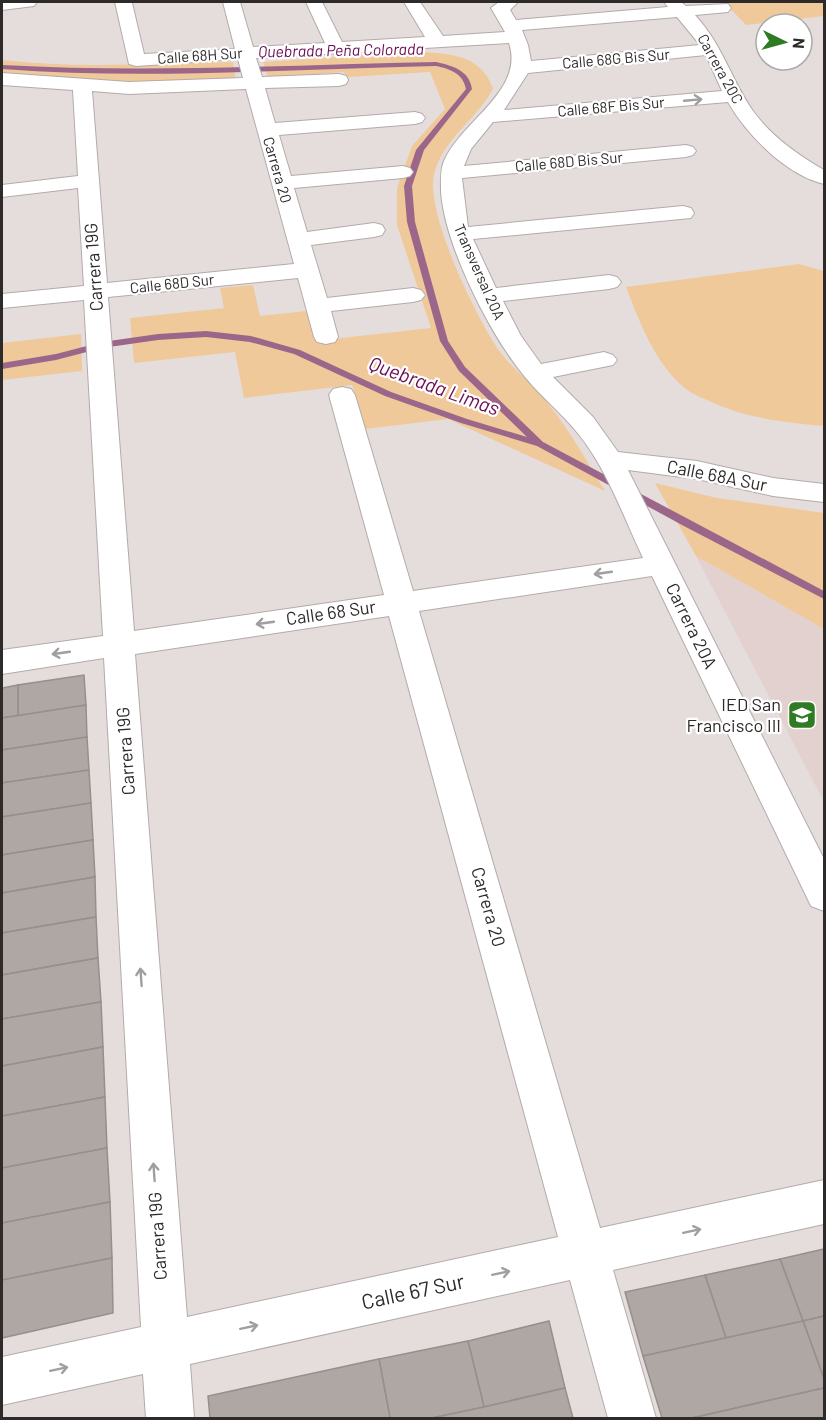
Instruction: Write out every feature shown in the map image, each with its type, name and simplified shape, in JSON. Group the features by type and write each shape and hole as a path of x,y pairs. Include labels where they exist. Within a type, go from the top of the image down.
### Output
{"street":[{"path":"6,24 11,19 5,5 28,2"},
{"name":"Carrera 20","path":"231,2 248,69 326,337"},
{"path":"314,2 336,48"},
{"path":"412,2 437,42"},
{"name":"Calle 68H Sur","path":"123,3 136,60 248,69 339,80"},
{"name":"Calle 68H Sur","path":"2,79 129,88 248,69 336,48 437,42 509,18 678,7 722,8"},
{"name":"Carrera 20C","path":"678,7 712,49 734,96 748,118 769,141 804,167 825,178"},
{"path":"509,18 522,59 520,68"},
{"name":"Calle 68G Bis Sur","path":"520,68 712,49"},
{"name":"Transversal 20A","path":"520,68 512,84 461,150 452,173 454,212 459,234 506,333 535,373"},
{"name":"Carrera 19G","path":"82,84 170,1419"},
{"name":"Calle 68F Bis Sur","path":"488,117 734,96"},
{"path":"266,130 415,118"},
{"name":"Calle 68D Bis Sur","path":"452,173 686,151"},
{"path":"281,183 402,172"},
{"path":"2,191 88,181"},
{"path":"459,234 683,213"},
{"path":"298,240 374,230"},
{"name":"Calle 68D Sur","path":"2,301 306,270"},
{"path":"488,296 609,282"},
{"path":"316,306 412,296"},
{"path":"535,373 603,360"},
{"name":"Carrera 20A","path":"535,373 578,414 613,467 825,895"},
{"name":"Carrera 20","path":"342,396 632,1419"},
{"name":"Calle 68A Sur","path":"613,467 697,470 773,487 825,493"},
{"name":"Calle 68 Sur","path":"2,662 661,565"},
{"name":"Calle 67 Sur","path":"2,1381 825,1202"}],"shaded area":[{"path":"724,2 824,2 824,16 814,17 814,12 754,12 754,24 746,25"},
{"path":"411,52 448,54 470,61 480,68 493,89 444,151 438,163 434,175 433,192 437,214 455,265 490,337 506,359 558,416 605,491 448,419 365,429 352,385 244,398 235,352 134,363 130,318 224,308 220,288 253,285 260,316 306,311 315,341 431,328 397,225 397,188 412,146 445,109 430,72 348,77 343,72 268,78 263,62"},
{"path":"2,60 88,65 233,62 236,81 130,82 2,72"},
{"path":"799,264 824,271 824,441 823,426 749,415 721,406 686,389 675,379 657,355 643,329 626,287"},
{"path":"81,334 82,371 2,380 2,343"},
{"path":"655,483 717,498 824,513 824,629 696,556"},
{"name":"IED San Francisco III","path":"696,556 824,629 824,802"}],"building":[{"path":"84,675 86,705 18,716 18,685"},
{"path":"18,685 18,716 2,718 2,688"},
{"path":"86,705 87,737 2,750 2,718"},
{"path":"87,737 89,770 2,783 2,750"},
{"path":"89,770 91,803 2,817 2,783"},
{"path":"91,803 93,840 2,855 2,817"},
{"path":"93,840 95,877 2,893 2,855"},
{"path":"95,877 96,917 2,933 2,893"},
{"path":"96,917 98,958 2,975 2,933"},
{"path":"98,958 101,1002 2,1019 2,975"},
{"path":"101,1002 103,1047 2,1066 2,1019"},
{"path":"103,1047 105,1097 2,1116 2,1066"},
{"path":"105,1097 107,1148 2,1168 2,1116"},
{"path":"107,1148 110,1202 2,1223 2,1168"},
{"path":"110,1202 112,1258 2,1280 2,1223"},
{"path":"824,1249 824,1316 803,1321 780,1259"},
{"path":"112,1258 113,1313 2,1338 2,1280"},
{"path":"780,1259 803,1321 726,1338 705,1275"},
{"path":"705,1275 726,1338 643,1356 625,1292"},
{"path":"824,1316 824,1379 803,1321"},
{"path":"549,1321 565,1388 484,1407 468,1341"},
{"path":"803,1321 824,1379 824,1388 692,1418 662,1418 643,1356"},
{"path":"468,1341 484,1407 432,1418 390,1418 379,1359"},
{"path":"379,1359 390,1418 210,1418 208,1396"},
{"path":"565,1388 573,1418 432,1418 484,1407"},
{"path":"824,1388 824,1418 692,1418"}],"waterway":[{"name":"Quebrada Peña Colorada","path":"2,67 165,71 436,64 458,71 466,78 469,89 420,150 408,186 411,222 444,341 462,369 540,444"},
{"name":"Quebrada Limas","path":"2,366 56,357 102,345 158,337 206,334 251,339 297,352 388,394 464,421 540,444"},
{"name":"Quebrada Limas","path":"540,444 824,595"}],"place":[{"name":"IED San Francisco III","path":"802,715"}]}
